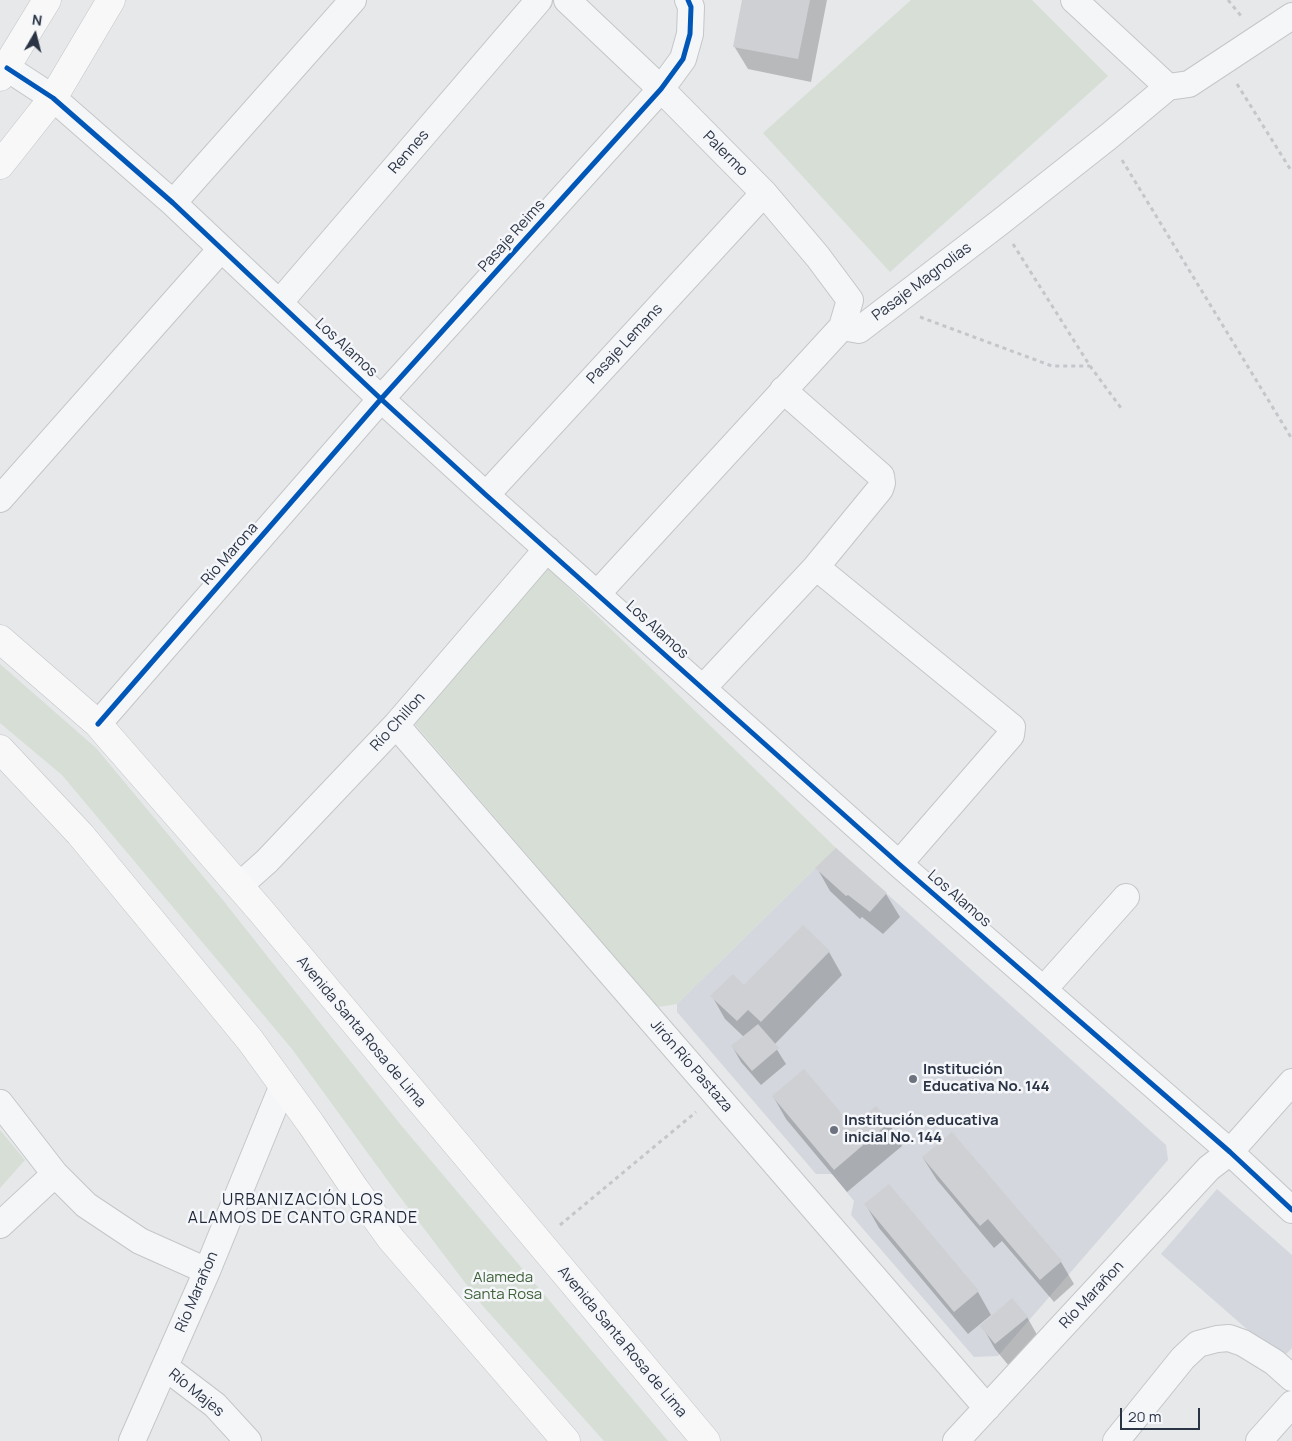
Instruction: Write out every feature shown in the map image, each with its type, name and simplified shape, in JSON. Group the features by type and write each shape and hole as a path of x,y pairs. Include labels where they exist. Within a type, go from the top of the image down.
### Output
{"main road":[{"path":"4,72 46,0"},
{"path":"0,165 53,98 111,0"},
{"name":"Avenida Santa Rosa de Lima","path":"0,639 98,724 239,886 706,1441"},
{"path":"0,749 111,872 250,1040 392,1239 566,1441"}],"street":[{"path":"173,203 353,0"},
{"name":"Rennes","path":"279,303 539,0"},
{"name":"Palermo","path":"567,0 661,89 764,193 818,257 850,300 842,327"},
{"name":"Pasaje Reims","path":"381,399 661,89 683,59 690,34 691,7 688,0"},
{"path":"1074,0 1168,87"},
{"name":"Pasaje Magnolias","path":"842,327 859,330 999,223 1168,87 1189,84 1292,16"},
{"name":"Los Alamos","path":"4,72 53,98 173,203 486,495 900,864 1230,1152 1292,1210"},
{"name":"Pasaje Lemans","path":"486,495 764,193"},
{"path":"0,499 221,249"},
{"path":"597,594 842,327"},
{"path":"703,688 816,567 880,489 882,482 881,476 783,390"},
{"name":"Río Marona","path":"98,724 381,399"},
{"name":"Río Chillon","path":"239,886 267,861 396,725 547,549"},
{"path":"816,567 1012,727 1011,735 900,864"},
{"name":"Jirón Río Pastaza","path":"396,725 987,1408"},
{"path":"1044,989 1126,897"},
{"name":"Río Marañon","path":"956,1441 1209,1168 1230,1152 1292,1082"},
{"name":"Río Marañon","path":"132,1441 207,1271 283,1086"},
{"path":"0,1103 55,1174 86,1205 140,1241 207,1271"},
{"path":"0,1225 55,1174"},
{"path":"1116,1441 1182,1358 1198,1344 1228,1338 1274,1362 1292,1378"},
{"name":"Río Majes","path":"164,1367 215,1405 248,1441"},
{"path":"1259,1441 1292,1404"}],"path":[{"path":"1222,61 1292,172"},
{"path":"1108,137 1292,439"},
{"path":"999,223 1090,366 1121,408"},
{"path":"890,306 1052,366 1090,366"},
{"path":"538,1242 716,1095"}],"shaded area":[{"name":"Institución Educativa No. 144","path":"836,848 1166,1145 1168,1160 998,1356 974,1357 851,1215 854,1201 832,1174 816,1174 677,1012 677,1004"},
{"path":"1217,1189 1292,1255 1292,1348 1281,1359 1161,1254"}],"green space":[{"path":"911,0 1032,0 1108,76 890,272 763,133"},
{"path":"548,568 836,848 677,1004 658,1007 413,722"},
{"name":"Alameda Santa Rosa","path":"0,664 96,748 222,899 400,1124 668,1441 604,1441 482,1305 391,1185 292,1049 62,775 0,723"},
{"path":"0,1130 25,1160 0,1188"}],"building":[{"path":"742,0 810,0 798,59 733,47"},
{"path":"836,848 887,893 870,912 848,895 846,896 815,868"},
{"path":"803,925 830,951 761,1022 748,1010 737,1021 710,996 733,974 744,985"},
{"path":"758,1024 779,1048 752,1071 731,1046"},
{"path":"804,1069 852,1126 876,1106 890,1122 834,1170 772,1096"},
{"path":"952,1132 1062,1261 1040,1280 988,1219 980,1226 922,1157"},
{"path":"889,1184 979,1291 954,1312 864,1204"},
{"path":"1012,1298 1028,1317 995,1344 980,1326"}],"cycle path":[{"path":"98,724 381,399 661,89 683,59 690,34 691,7 688,0"},
{"path":"7,68 53,98 173,203 486,495 899,864 1230,1152 1292,1210"}],"place":[{"name":"Institución Educativa No. 144","path":"913,1079"},
{"name":"Institución educativa inicial No. 144","path":"834,1130"}],"district":[{"name":"URBANIZACIÓN LOS ALAMOS DE CANTO GRANDE","path":"303,1210"}]}
